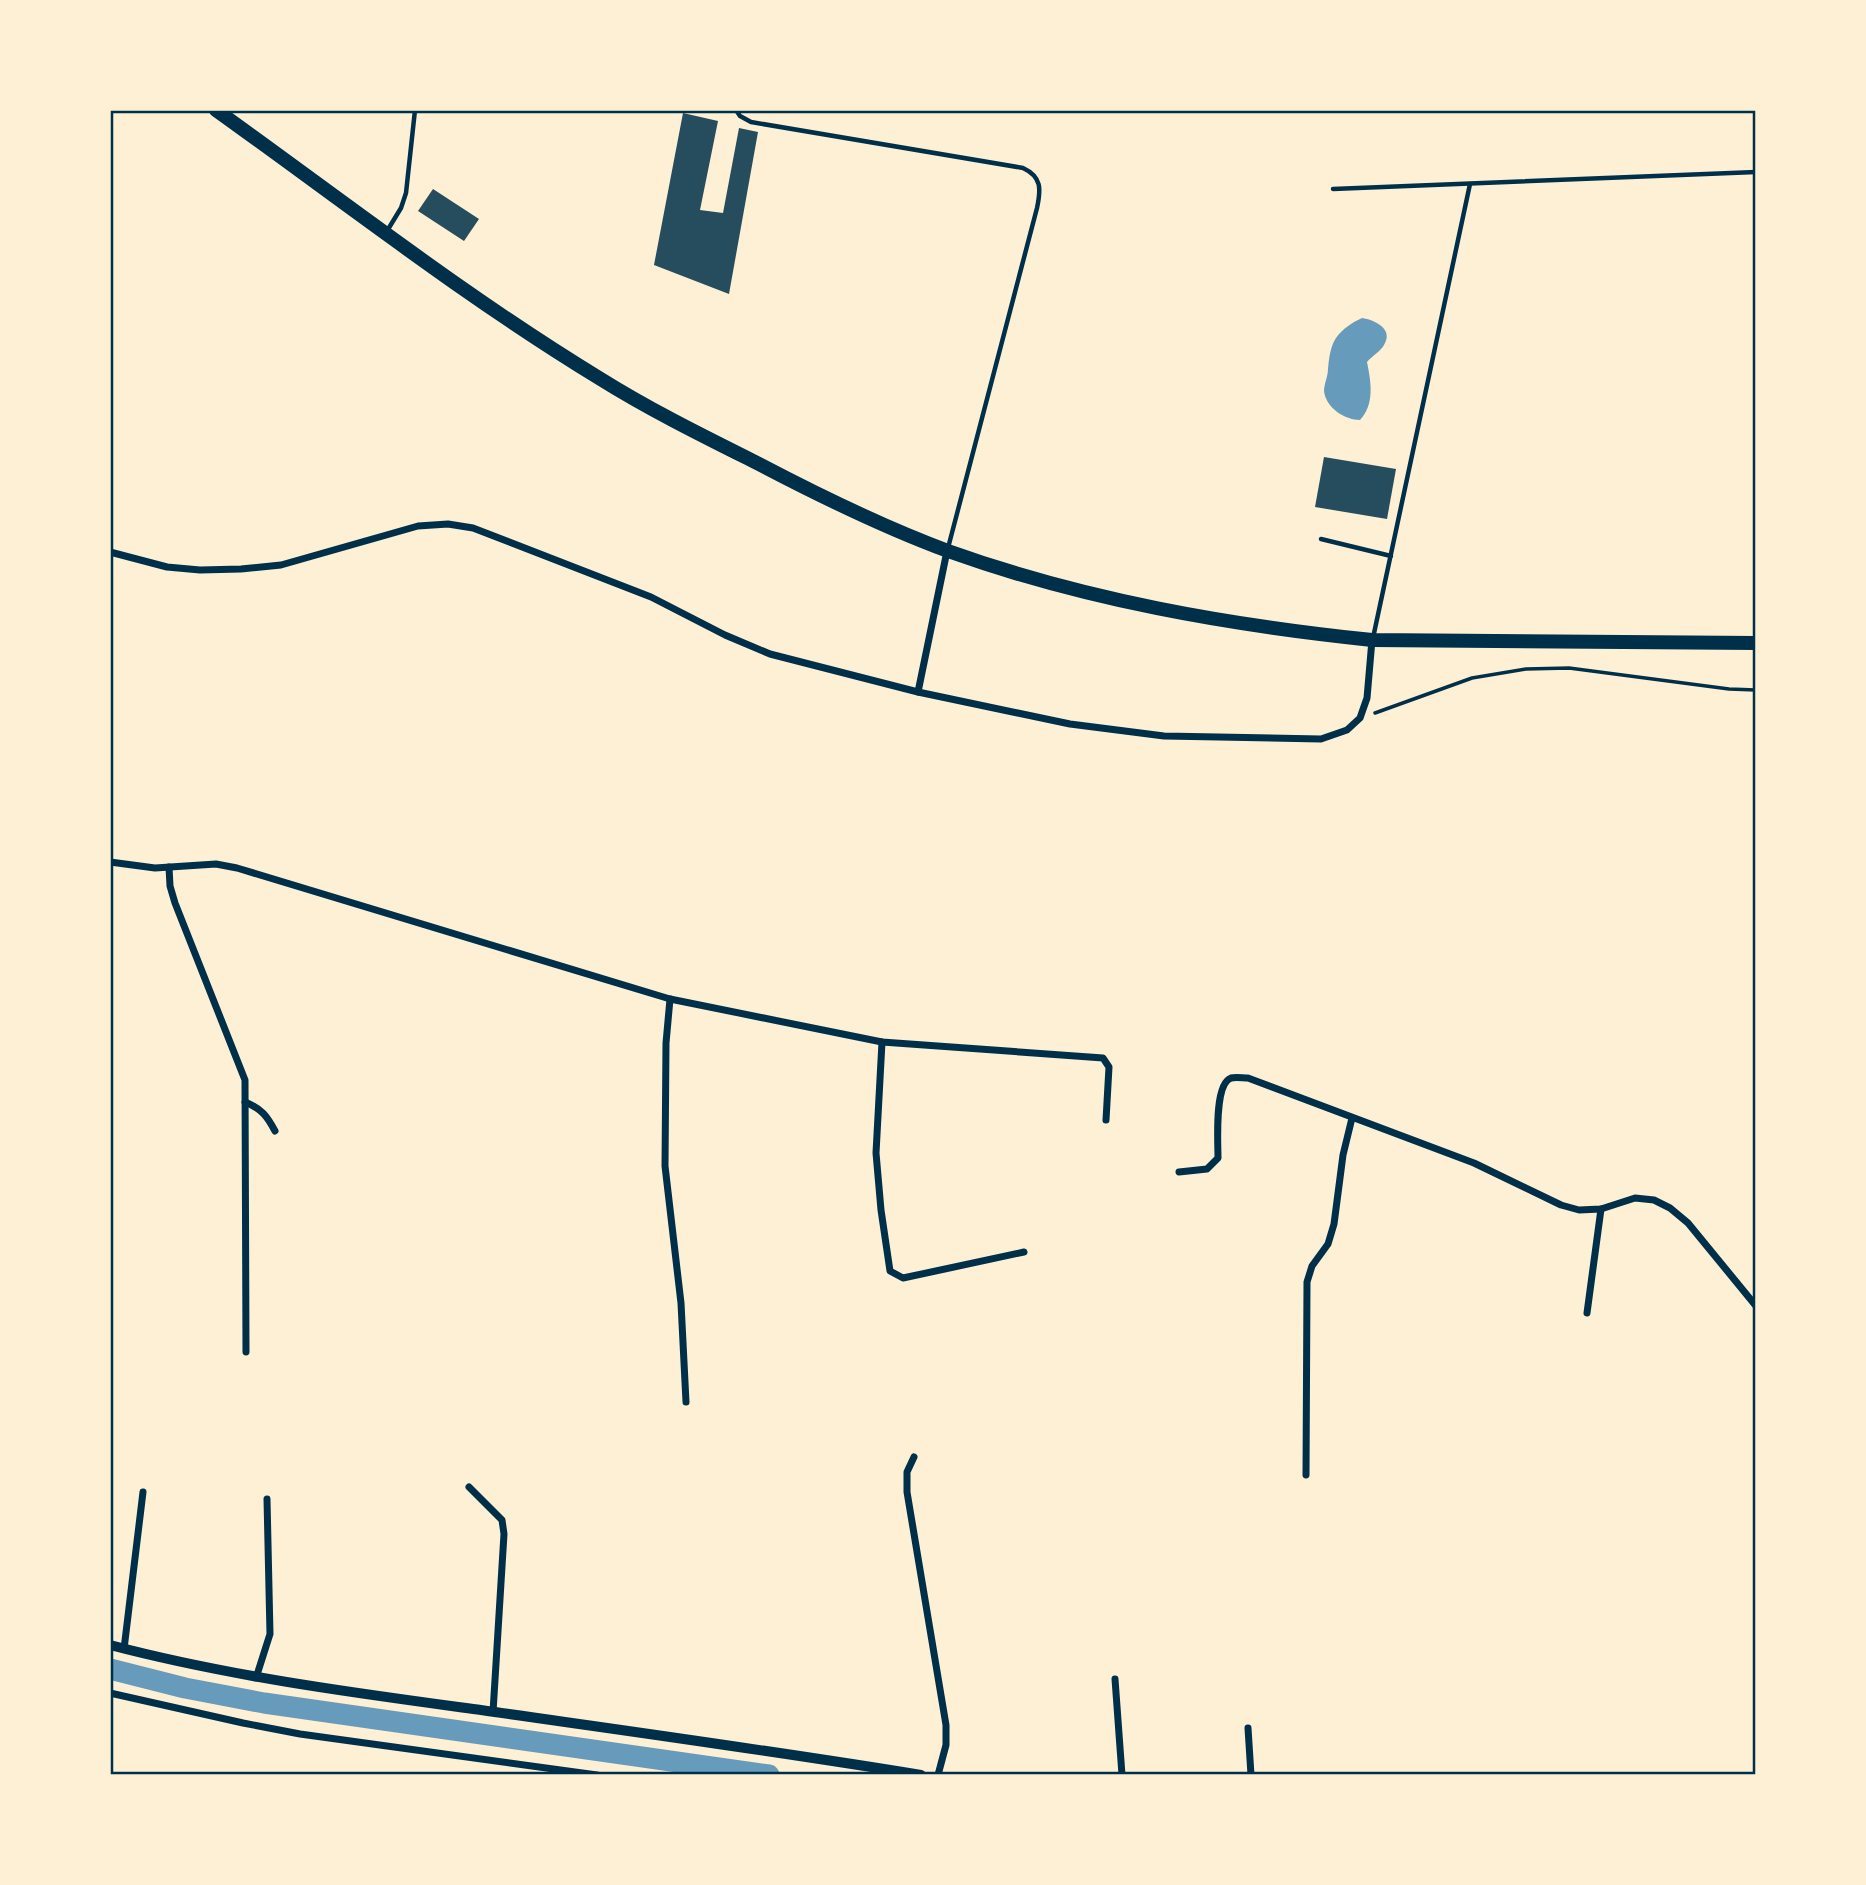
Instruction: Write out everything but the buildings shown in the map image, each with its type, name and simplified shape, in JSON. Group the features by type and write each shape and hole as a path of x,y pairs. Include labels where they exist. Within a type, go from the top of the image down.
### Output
{"main road":[{"path":"216,110 440,273 543,343 636,400 821,497 947,551 1061,586 1197,617 1271,629 1373,640 1756,643"}],"street":[{"path":"110,552 167,567 200,570 241,569 281,565 418,526 447,524 473,528 651,597 726,635 770,653 918,692 1069,724 1164,736 1321,739 1347,730 1360,718 1367,698 1373,640"},
{"path":"918,692 947,551"},
{"path":"110,862 137,867 216,864 237,868 670,999 883,1042 1103,1058 1109,1067 1106,1120"},
{"path":"169,867 170,886 175,903 245,1080 246,1352"},
{"path":"670,999 666,1043 665,1166 681,1303 686,1402"},
{"path":"883,1042 876,1153 890,1271 903,1278 1024,1252"},
{"path":"1179,1172 1207,1169 1218,1158 1219,1098 1223,1084 1231,1078 1248,1078 1474,1163 1562,1205 1579,1210 1601,1209 1635,1198 1654,1200 1670,1208 1688,1223 1756,1306"},
{"path":"245,1102 260,1108 275,1131"},
{"path":"1306,1475 1307,1283 1312,1266 1328,1244 1334,1224 1343,1155 1352,1118"},
{"path":"1587,1313 1601,1209"},
{"path":"914,1457 907,1472 906,1492 946,1725 946,1745 938,1775"},
{"path":"469,1488 502,1520 504,1534 493,1712"},
{"path":"124,1648 143,1492"},
{"path":"256,1678 270,1634 267,1499"},
{"path":"110,1645 256,1678 921,1775"},
{"path":"1115,1679 1122,1775"},
{"path":"110,1693 300,1734 597,1775"},
{"path":"1248,1728 1251,1775"}],"lane":[{"path":"386,232 401,208 406,193 415,110"},
{"path":"736,110 740,116 751,122 1023,168 1033,173 1039,183 1037,208 947,551"},
{"path":"1333,188 1756,172"},
{"path":"1373,640 1470,184"},
{"path":"1321,539 1391,556"}],"path":[{"path":"1360,718 1472,678 1526,669 1569,668 1702,686 1756,690"}],"water":[{"path":"1362,318 1382,326 1387,334 1383,347 1367,362 1370,400 1360,420 1348,418 1332,408 1324,391 1334,342 1344,329"}],"waterway":[{"path":"110,1669 185,1688 264,1703 769,1775"}]}
